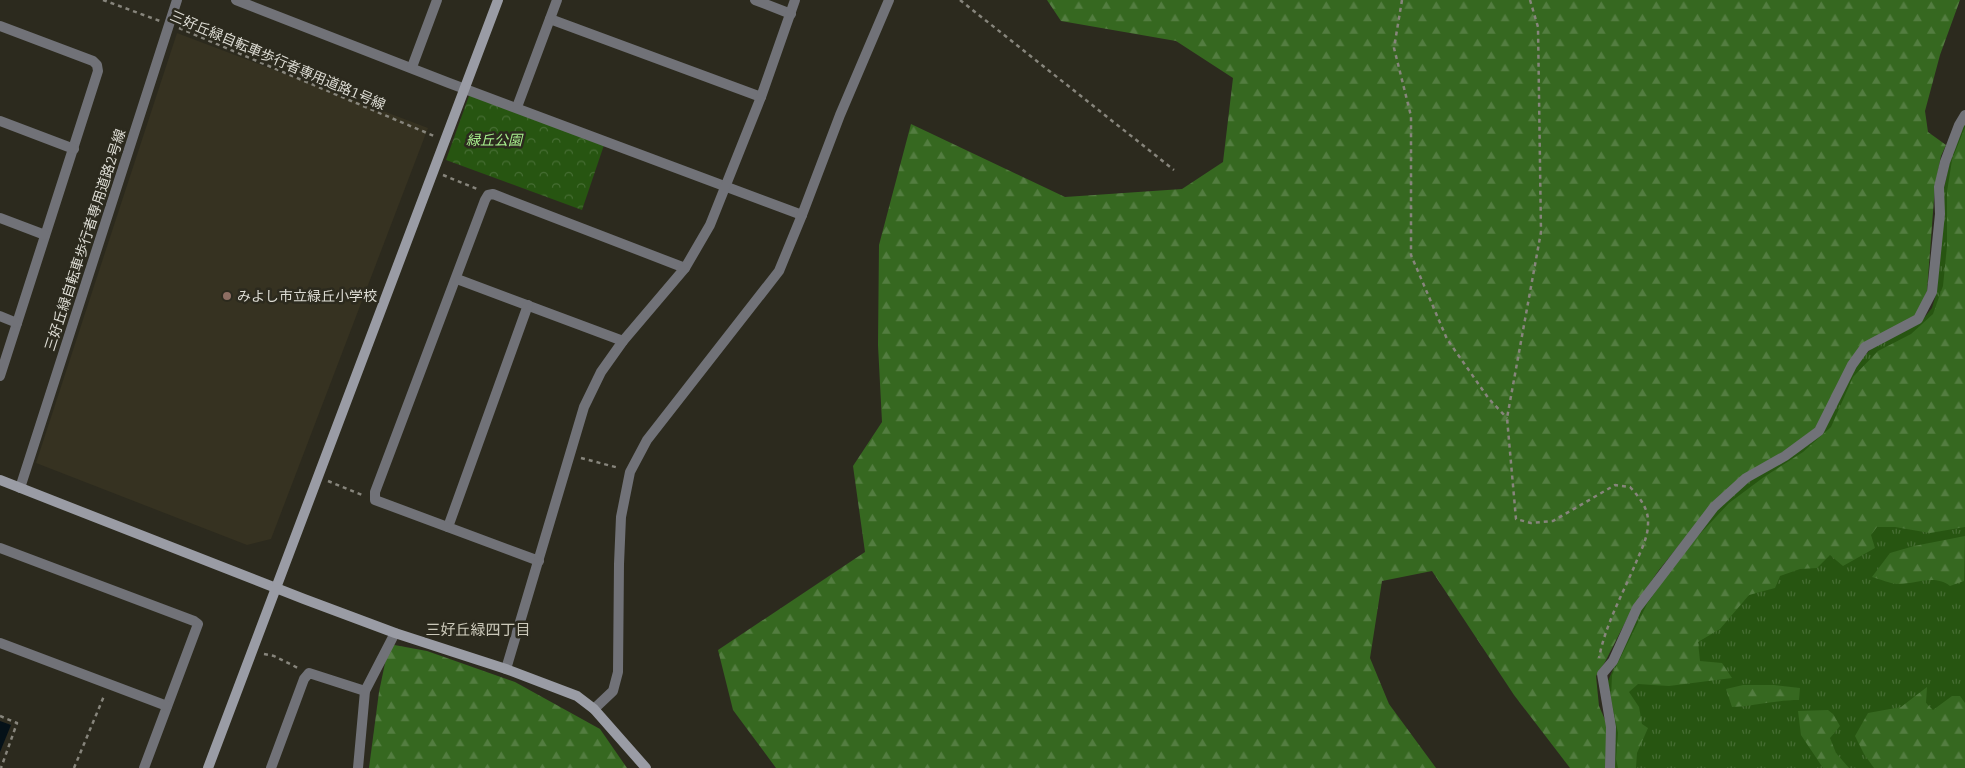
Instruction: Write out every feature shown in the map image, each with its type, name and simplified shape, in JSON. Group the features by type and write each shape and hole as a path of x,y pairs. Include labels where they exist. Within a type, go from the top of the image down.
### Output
{"street":[{"name":"三好丘緑自転車歩行者専用道路2号線","path":"20,488 176,0"},
{"path":"236,0 802,215"},
{"path":"412,67 437,0"},
{"path":"208,768 498,0"},
{"path":"516,107 557,0"},
{"path":"755,0 791,14"},
{"path":"506,669 584,408 593,388 623,340 685,268 710,225 761,97 795,0"},
{"path":"594,709 613,691 618,672 618,564 621,518 630,472 647,440 779,271 840,114 888,0"},
{"path":"550,19 761,97"},
{"path":"0,26 93,61 97,65 98,70 0,376"},
{"path":"1610,768 1611,727 1602,674 1613,661 1637,608 1714,507 1746,478 1785,456 1819,431 1852,365 1865,348 1918,318 1932,292 1940,214 1939,187 1944,162 1965,115"},
{"path":"0,121 74,149"},
{"path":"539,560 375,500 375,492 488,195 492,194 685,268"},
{"path":"0,218 46,235"},
{"path":"457,279 623,340"},
{"path":"448,527 528,305"},
{"path":"0,316 17,323"},
{"path":"0,480 276,588 577,696 594,709 646,768"},
{"path":"0,548 198,624 144,768"},
{"path":"358,768 365,691 395,632"},
{"path":"0,643 166,706"},
{"path":"271,768 304,679 309,673 365,691"}],"path":[{"name":"三好丘緑自転車歩行者専用道路1号線","path":"103,0 168,24 445,140"},
{"path":"960,0 1174,170"},
{"path":"1402,0 1394,48 1411,116 1411,255 1447,339 1489,399 1507,418"},
{"path":"1530,0 1538,28 1541,232 1507,418 1516,519 1531,523 1552,521 1615,485 1630,487 1641,499 1647,513 1648,525 1644,544 1602,641 1598,663 1602,674"},
{"path":"433,170 488,195"},
{"path":"570,454 630,472"},
{"path":"318,476 375,500"},
{"path":"274,656 309,673"},
{"path":"74,768 105,694"},
{"path":"0,716 17,723 1,768"}],"shaded area":[{"name":"みよし市立緑丘小学校","path":"177,33 428,128 271,539 247,545 36,463"},
{"path":"0,721 11,725 0,752"}],"green space":[{"path":"1047,0 1960,0 1940,55 1925,111 1928,132 1946,145 1941,156 1935,186 1927,291 1916,316 1874,340 1817,427 1713,503 1659,570 1632,609 1596,676 1599,706 1606,722 1606,768 1570,768 1514,695 1432,571 1382,581 1370,658 1389,704 1436,768 776,768 733,710 718,650 865,552 853,466 882,422 878,345 879,245 911,124 1065,197 1182,189 1223,162 1233,78 1176,41 1061,21"},
{"name":"緑丘公園","path":"470,93 604,145 582,210 446,160"},
{"path":"1965,121 1965,768 1614,768 1608,681 1638,611 1719,507 1871,349 1920,323 1932,308 1937,291 1944,188 1950,161"},
{"path":"1965,127 1965,527 1930,533 1895,527 1877,527 1871,535 1875,548 1843,566 1830,555 1817,568 1800,569 1780,576 1775,588 1749,595 1720,629 1698,642 1700,661 1722,663 1732,678 1669,686 1638,684 1629,692 1639,707 1642,724 1648,728 1637,753 1636,768 1618,768 1616,759 1618,733 1611,698 1612,675 1647,604 1685,550 1729,503 1764,477 1803,452 1831,427 1853,377 1878,351 1911,334 1933,314 1943,286 1947,246 1947,192 1952,160"},
{"path":"1965,536 1964,581 1950,586 1944,582 1932,580 1899,584 1872,577 1890,553 1914,546"},
{"path":"389,644 427,651 515,682 600,729 627,768 369,768 379,692"},
{"path":"1743,685 1774,685 1800,688 1799,700 1732,707 1726,689"},
{"path":"1927,687 1926,703 1933,710 1952,696 1960,696 1965,703 1965,768 1874,768 1855,736 1868,713 1901,707"},
{"path":"1828,710 1833,714 1840,726 1830,738 1836,753 1849,768 1823,768 1801,735 1798,711"}],"place":[{"name":"みよし市立緑丘小学校","path":"227,296"}],"district":[{"name":"三好丘緑四丁目","path":"478,630"}]}
